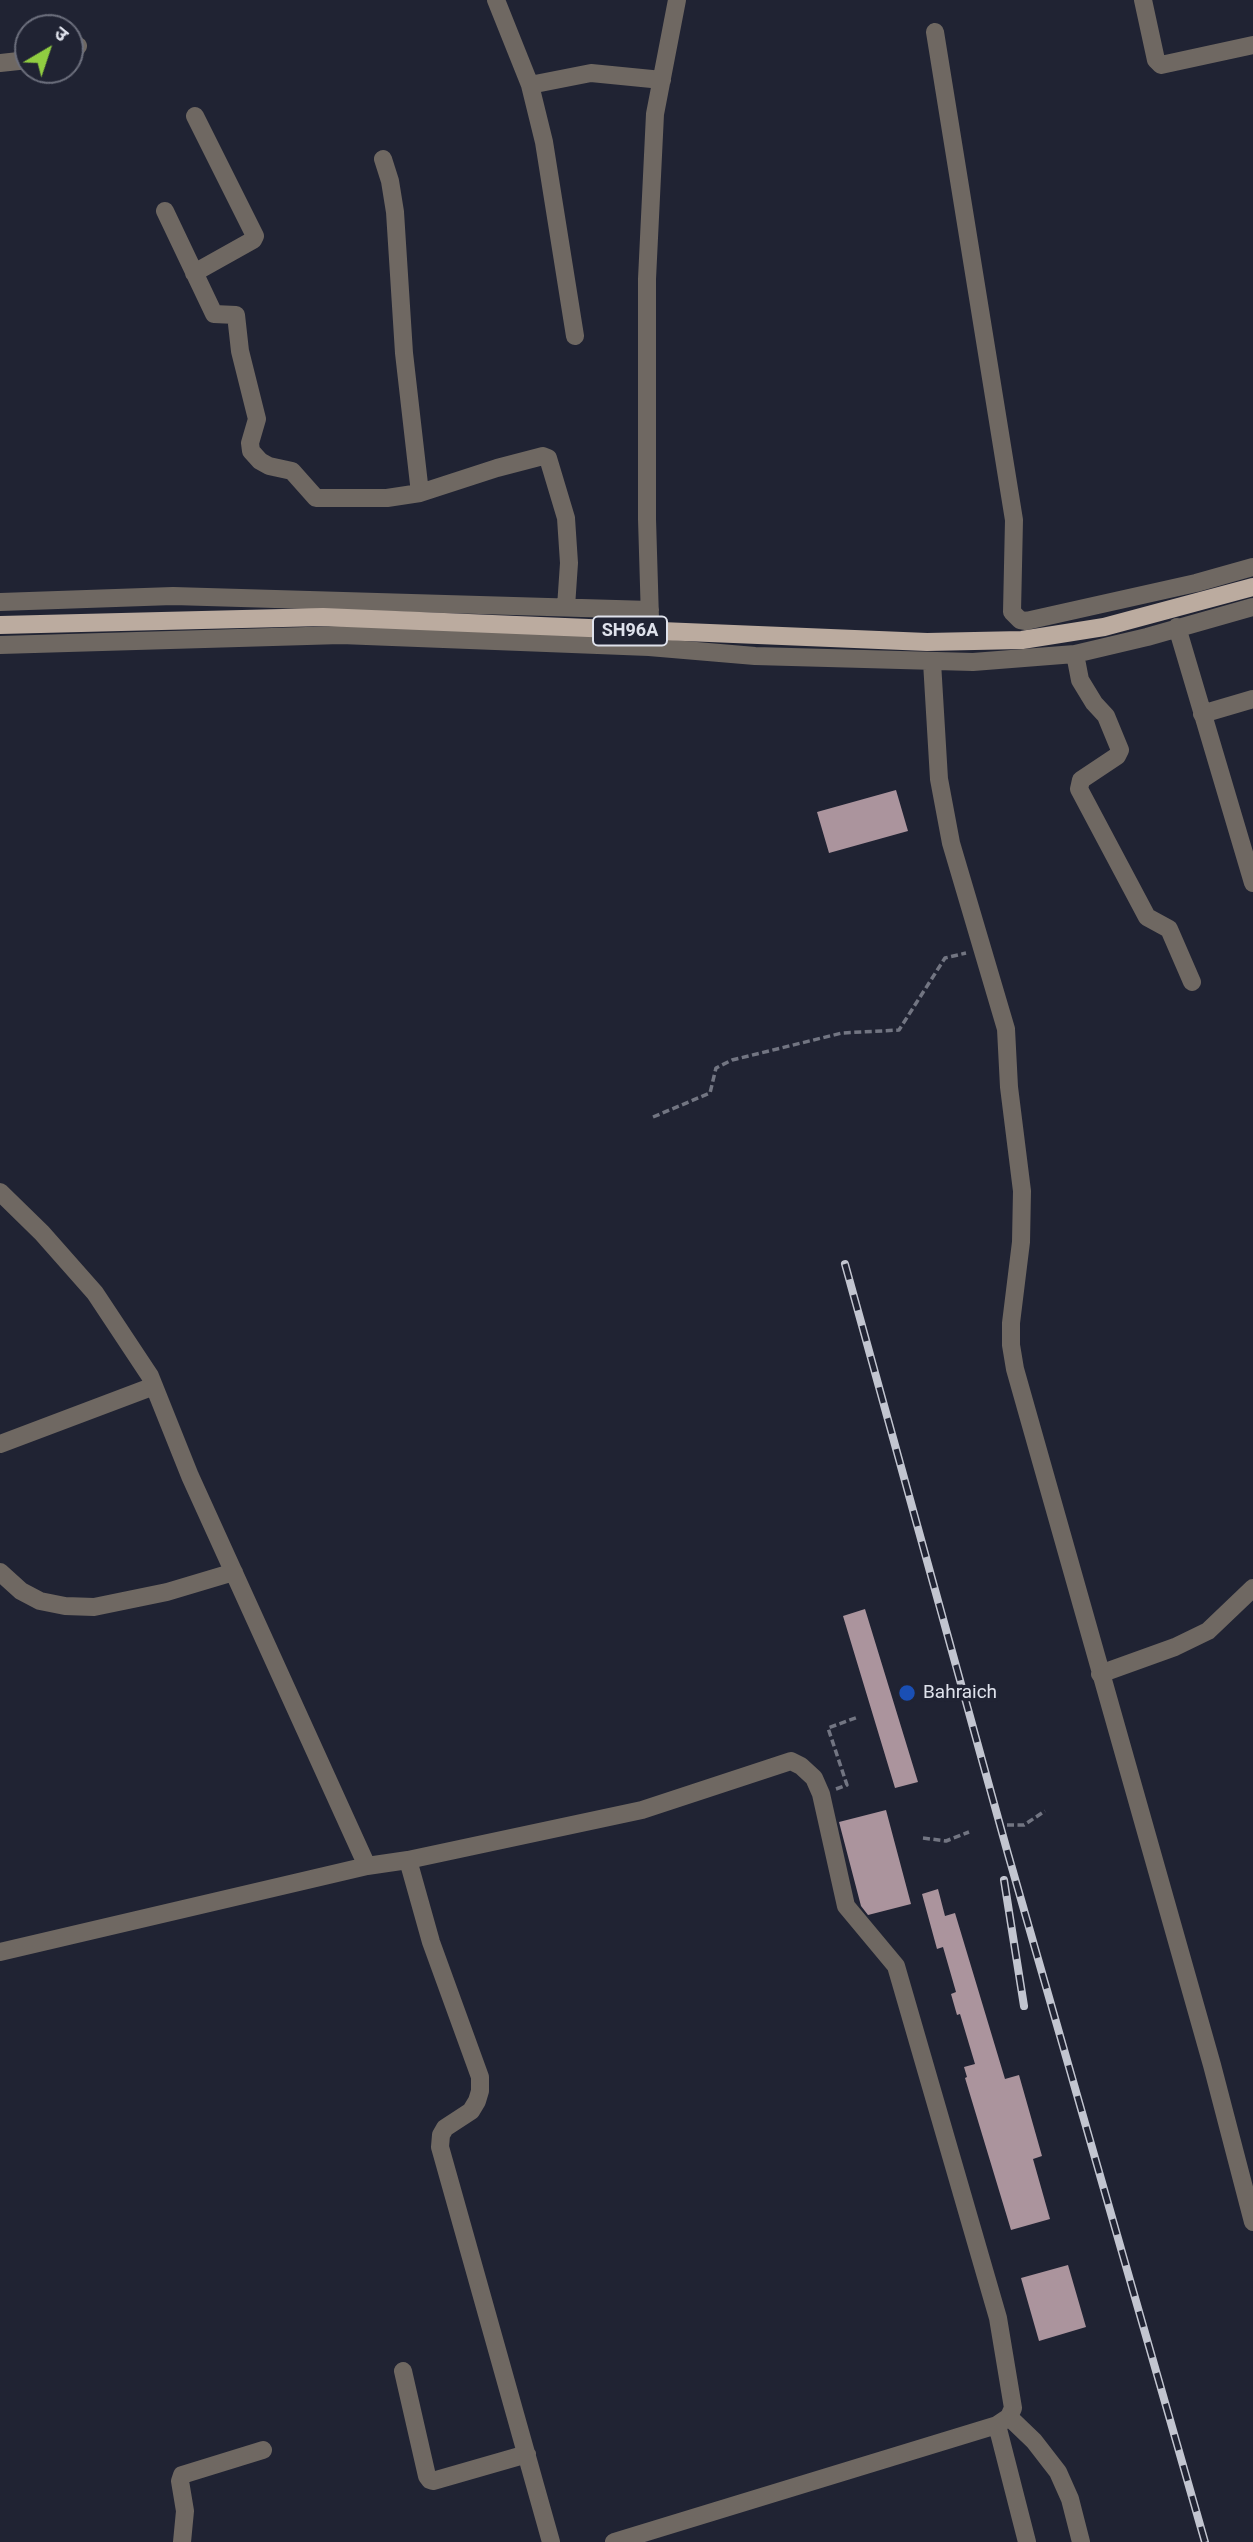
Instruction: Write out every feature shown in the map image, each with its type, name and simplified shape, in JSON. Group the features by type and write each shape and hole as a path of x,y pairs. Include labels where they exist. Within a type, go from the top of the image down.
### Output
{"main road":[{"name":"SH96A","path":"0,625 323,617 927,642 1022,640 1104,627 1253,587"}],"street":[{"path":"496,0 530,85 544,142 575,336"},
{"path":"649,647 647,279 655,114 677,0"},
{"path":"1143,0 1156,60 1161,65 1253,45"},
{"path":"935,32 1014,520 1012,612 1020,620 1026,621 1196,583 1253,567"},
{"path":"530,85 591,73 662,80"},
{"path":"194,273 253,240 255,236 195,116"},
{"path":"383,159 395,212 404,353 420,493"},
{"path":"165,211 214,314 236,315 240,351 257,419 250,443 251,451 260,461 292,471 316,499 387,498 420,493 496,468 544,456 548,458 566,518 569,563 566,607"},
{"path":"0,602 173,596 650,610"},
{"path":"0,645 341,635 649,647 745,656 932,662 1028,659 1075,654 1253,607"},
{"path":"1177,628 1253,883"},
{"path":"1075,654 1080,680 1105,716 1120,750 1117,756 1081,780 1079,789 1147,918 1169,929 1192,982"},
{"path":"932,662 941,792 951,843 1006,1029 1009,1087 1022,1191 1021,1242 1011,1323 1015,1369 1212,2065 1253,2222"},
{"path":"1202,714 1253,699"},
{"path":"0,1192 42,1233 95,1293 150,1376 190,1476 367,1866"},
{"path":"0,1444 154,1386"},
{"path":"0,1572 21,1591 40,1601 65,1606 94,1607 167,1592 234,1572"},
{"path":"1100,1674 1208,1632 1253,1588"},
{"path":"0,1952 367,1866 408,1860 642,1810 791,1761 802,1766 814,1778 821,1794 846,1906 896,1966 998,2318 1013,2408 1002,2421 614,2542"},
{"path":"408,1860 431,1942 480,2077 481,2091 477,2101 471,2111 445,2128 440,2147 551,2542"},
{"path":"402,2371 430,2480 527,2454"},
{"path":"1002,2421 1027,2542"},
{"path":"1002,2421 1034,2441 1058,2472 1070,2499 1081,2542"},
{"path":"182,2542 185,2511 180,2481 182,2475 263,2450"}],"path":[{"path":"653,1117 710,1093 716,1068 733,1060 842,1033 899,1030 945,958 984,950"},
{"path":"821,1794 847,1785 828,1728 858,1717"},
{"path":"1007,1825 1024,1825 1045,1811"},
{"path":"923,1838 946,1841 969,1832"}],"building":[{"path":"896,790 908,831 829,853 817,812"},
{"name":"Bahraich","path":"865,1609 918,1782 895,1788 843,1616"},
{"path":"886,1810 911,1904 868,1915 861,1906 839,1822"},
{"path":"938,1889 945,1916 955,1913 1005,2079 1019,2075 1042,2156 1033,2159 1050,2219 1011,2230 965,2078 964,2067 975,2064 951,1994 956,1992 943,1947 937,1949 922,1894"},
{"path":"1068,2265 1086,2327 1039,2341 1021,2278"}],"railway":[{"path":"845,1264 1008,1854 1205,2542"},
{"path":"1004,1880 1024,2006"}],"place":[{"name":"Bahraich","path":"907,1693"}]}
